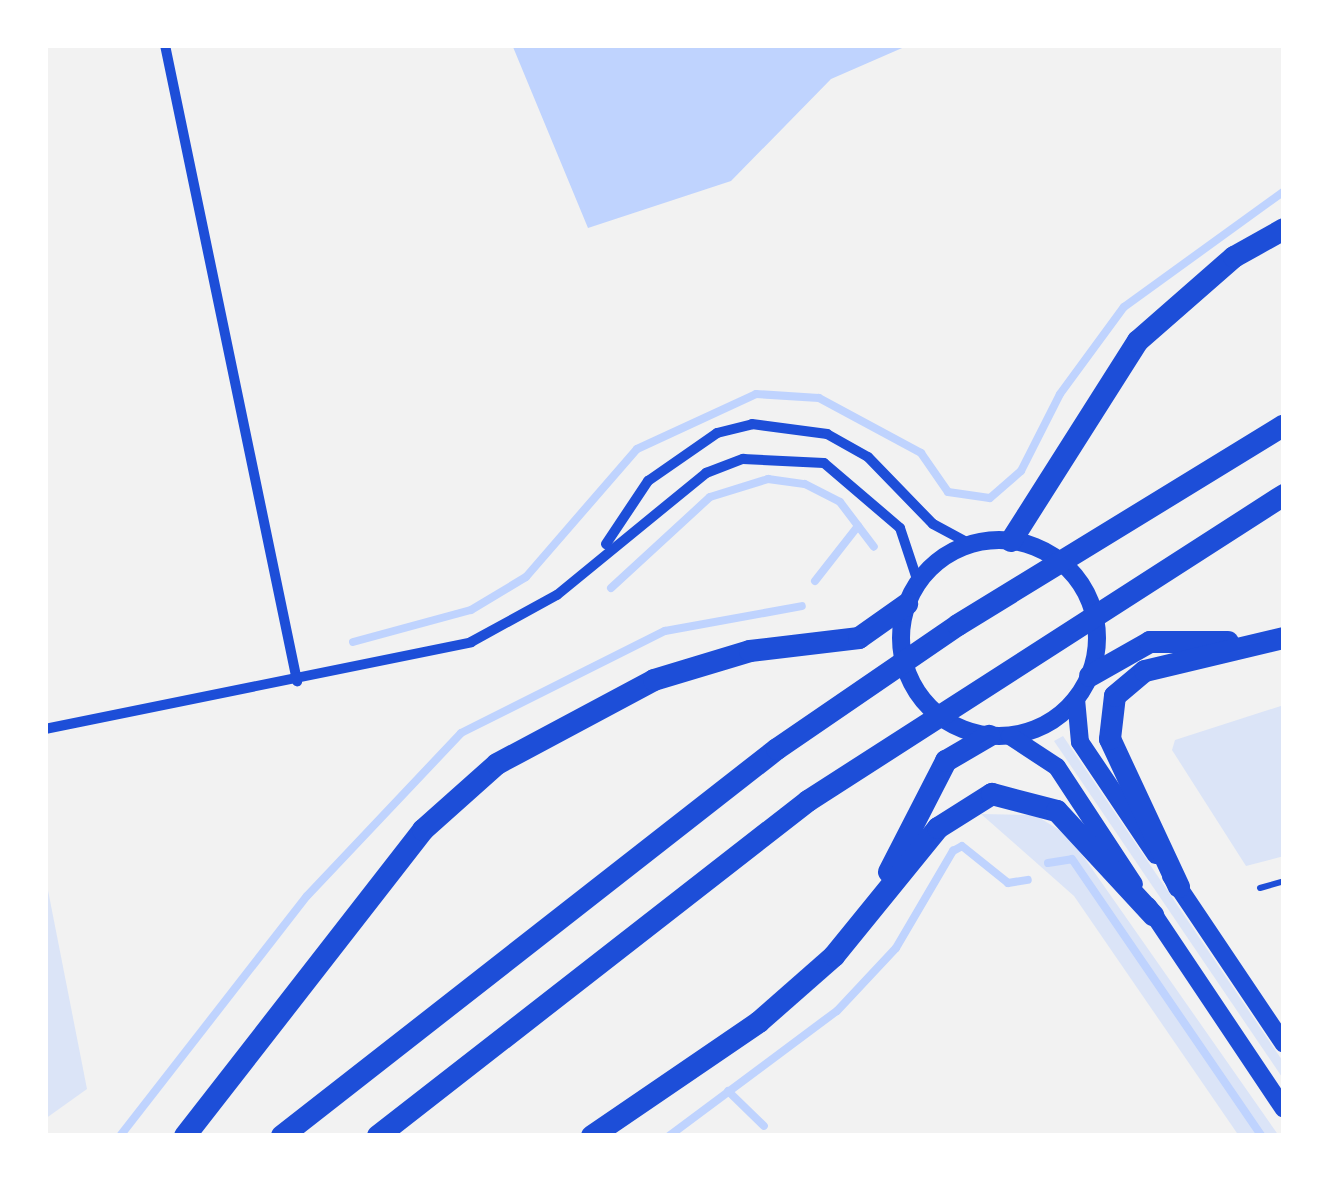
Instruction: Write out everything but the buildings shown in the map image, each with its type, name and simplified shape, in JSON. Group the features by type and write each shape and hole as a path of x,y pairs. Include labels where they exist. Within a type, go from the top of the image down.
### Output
{"highway":[{"path":"1011,541 1138,341 1234,257 1284,229"},
{"path":"282,1136 777,749 1170,491 1284,425"},
{"path":"378,1136 808,802 1203,543 1284,495"},
{"path":"185,1136 422,830 498,764 654,680 750,651 859,638 906,604"},
{"path":"1090,676 1150,642 1275,639"},
{"path":"1178,887 1122,774 1107,716 1145,671 1275,639"},
{"path":"872,907 946,761 1000,736"},
{"path":"592,1136 759,1022 872,907 938,828 992,794 1058,811 1153,915"}],"main road":[{"path":"1000,736 1076,699 1090,676 1096,624 1082,588 1058,560 1011,541 970,544 918,582 906,604 911,681 945,720 1000,736 1057,768 1284,1109"},
{"path":"1076,699 1080,742 1284,1044"}],"street":[{"path":"165,45 297,681"},
{"path":"600,554 648,481 717,433 752,424 840,442 898,484 933,524 970,544"},
{"path":"45,730 471,642 557,595 600,554 706,473 790,457 824,464 881,508 913,553 918,582"}],"lane":[{"path":"1260,888 1284,881"}],"shaded area":[{"path":"1284,705 1284,856 1246,866 1172,750 1175,740"},
{"path":"1063,736 1284,1063 1284,1080 1054,741"},
{"path":"981,814 1035,815 1069,836 1279,1136 1239,1136 1074,896"},
{"path":"45,875 87,1089 45,1119"}],"water":[{"path":"909,45 831,79 731,181 588,228 513,47"}],"waterway":[{"path":"353,642 471,610 526,577 637,449 756,394 819,398 921,453 948,492 990,498 1021,471 1060,394 1124,307 1284,191"},
{"path":"611,588 710,497 768,479 805,484 840,502 874,547"},
{"path":"815,581 858,526"},
{"path":"120,1136 307,896 461,733 665,631 802,606"},
{"path":"669,1136 837,1011 896,948 953,851 962,846 1008,883 1028,880"},
{"path":"1048,863 1072,859 1262,1136"},
{"path":"728,1091 764,1126"}]}
